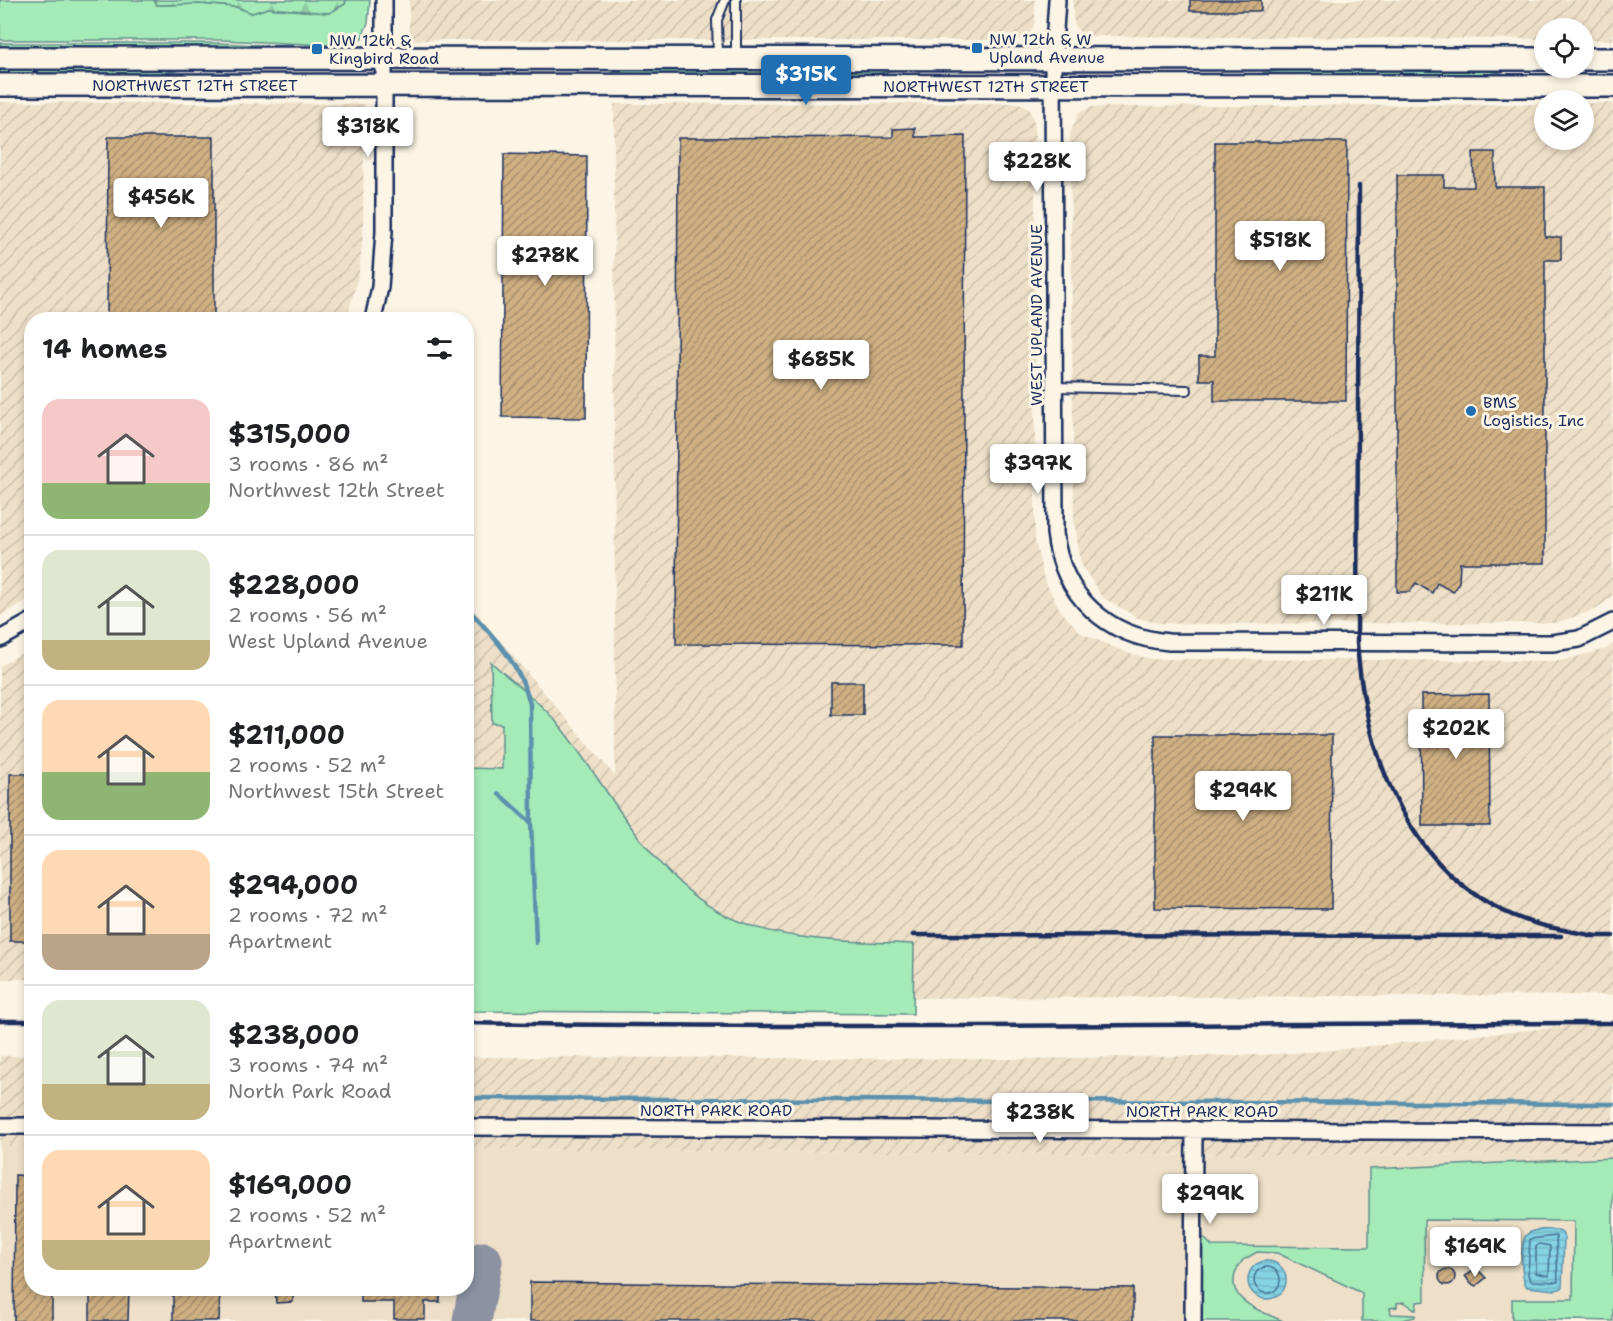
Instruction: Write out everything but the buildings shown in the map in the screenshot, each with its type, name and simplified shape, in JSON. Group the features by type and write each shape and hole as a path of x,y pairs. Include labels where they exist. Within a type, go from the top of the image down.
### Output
{"main road":[{"name":"NORTHWEST 12TH STREET","path":"0,58 1534,59"},
{"path":"1594,59 1613,59"},
{"name":"NORTHWEST 12TH STREET","path":"0,85 1613,86"}],"street":[{"path":"374,312 384,254 384,0"},
{"name":"WEST UPLAND AVENUE","path":"1057,0 1053,60 1056,540 1062,566 1074,591 1096,615 1114,627 1133,636 1156,641 1547,643 1579,639 1613,622"},
{"path":"0,639 24,626"},
{"path":"0,1126 24,1126"},
{"name":"NORTH PARK ROAD","path":"474,1127 1613,1132"},
{"path":"1193,1321 1194,1129"}],"lane":[{"path":"724,0 717,20 727,58"},
{"path":"727,58 736,0"},
{"path":"1054,387 1187,390"}],"shaded area":[{"path":"409,0 1035,0 1035,22 1029,36 1020,40 409,40"},
{"path":"1073,0 1613,0 1613,40 1594,40 1594,18 1534,18 1534,39 1085,36 1076,28 1073,18"},
{"path":"0,102 364,104 363,237 359,272 349,312 24,312 24,602 0,616"},
{"path":"1019,103 1030,110 1035,125 1035,541 1044,579 1060,610 1081,633 1130,654 1153,659 1560,661 1606,649 1613,644 1613,995 474,1000 474,610 615,776 614,104"},
{"path":"1594,103 1613,103 1612,597 1595,610 1555,623 1184,624 1140,619 1102,597 1081,564 1074,521 1070,134 1079,112 1093,107 1534,104 1534,150 1594,150"},
{"path":"24,652 24,979 0,979 0,666"},
{"path":"1613,1023 1613,1154 1255,1155 474,1149 474,1057 1013,1059 1258,1055 1323,1051"},
{"path":"0,1056 24,1056 24,1146 0,1146"},
{"path":"0,1146 24,1146 24,1296 474,1296 474,1149 1255,1155 1613,1154 1613,1321 0,1321"}],"green space":[{"path":"0,0 154,0 157,5 200,4 236,7 252,13 268,8 329,13 345,4 346,0 370,0 368,23 361,39 327,45 221,40 0,40"},
{"path":"154,0 346,0 345,4 329,13 268,8 252,13 236,7 200,4 157,5"},
{"path":"0,43 220,43 321,48 0,50"},
{"path":"0,65 182,66 182,70 140,76 0,76"},
{"path":"896,66 897,70 864,76 612,76 611,69"},
{"path":"1513,66 1513,70 1476,76 1263,76 1263,73 1305,67"},
{"path":"491,662 551,716 658,861 682,885 708,905 738,921 780,933 824,940 914,944 913,1014 474,1011 474,768 502,769 502,724 492,723"},
{"path":"1613,1158 1613,1321 1512,1319 1512,1299 1573,1299 1574,1221 1424,1220 1425,1301 1417,1302 1416,1310 1404,1302 1397,1303 1397,1307 1390,1308 1391,1314 1415,1315 1415,1317 1399,1321 1362,1321 1362,1293 1277,1253 1257,1252 1243,1260 1236,1273 1234,1283 1236,1292 1252,1306 1283,1321 1202,1321 1202,1236 1212,1246 1369,1247 1369,1169"}],"water":[{"path":"1535,1230 1562,1232 1564,1238 1562,1288 1556,1290 1527,1287 1523,1276 1522,1259 1523,1242 1526,1236"},
{"path":"1267,1261 1280,1267 1286,1280 1280,1293 1267,1299 1254,1293 1248,1280 1254,1267"}],"waterway":[{"path":"474,616 513,663 526,689 530,704 531,823 536,943"},
{"path":"499,794 530,822"},
{"path":"477,1098 1613,1104"}],"taxiway":[{"path":"472,1321 483,1261"}],"railway":[{"path":"1359,186 1357,643 1362,684 1381,764 1397,802 1418,837 1444,868 1475,894 1512,915 1533,923 1597,936"},
{"path":"913,935 1561,936"},
{"path":"1588,936 1613,936"},
{"path":"0,1021 24,1021"},
{"path":"474,1023 897,1026 1613,1023"}],"place":[{"name":"NW 12th & W Upland Avenue","path":"977,48"},
{"name":"NW 12th & Kingbird Road","path":"317,49"},
{"name":"BMS Logistics, Inc","path":"1471,411"}]}
